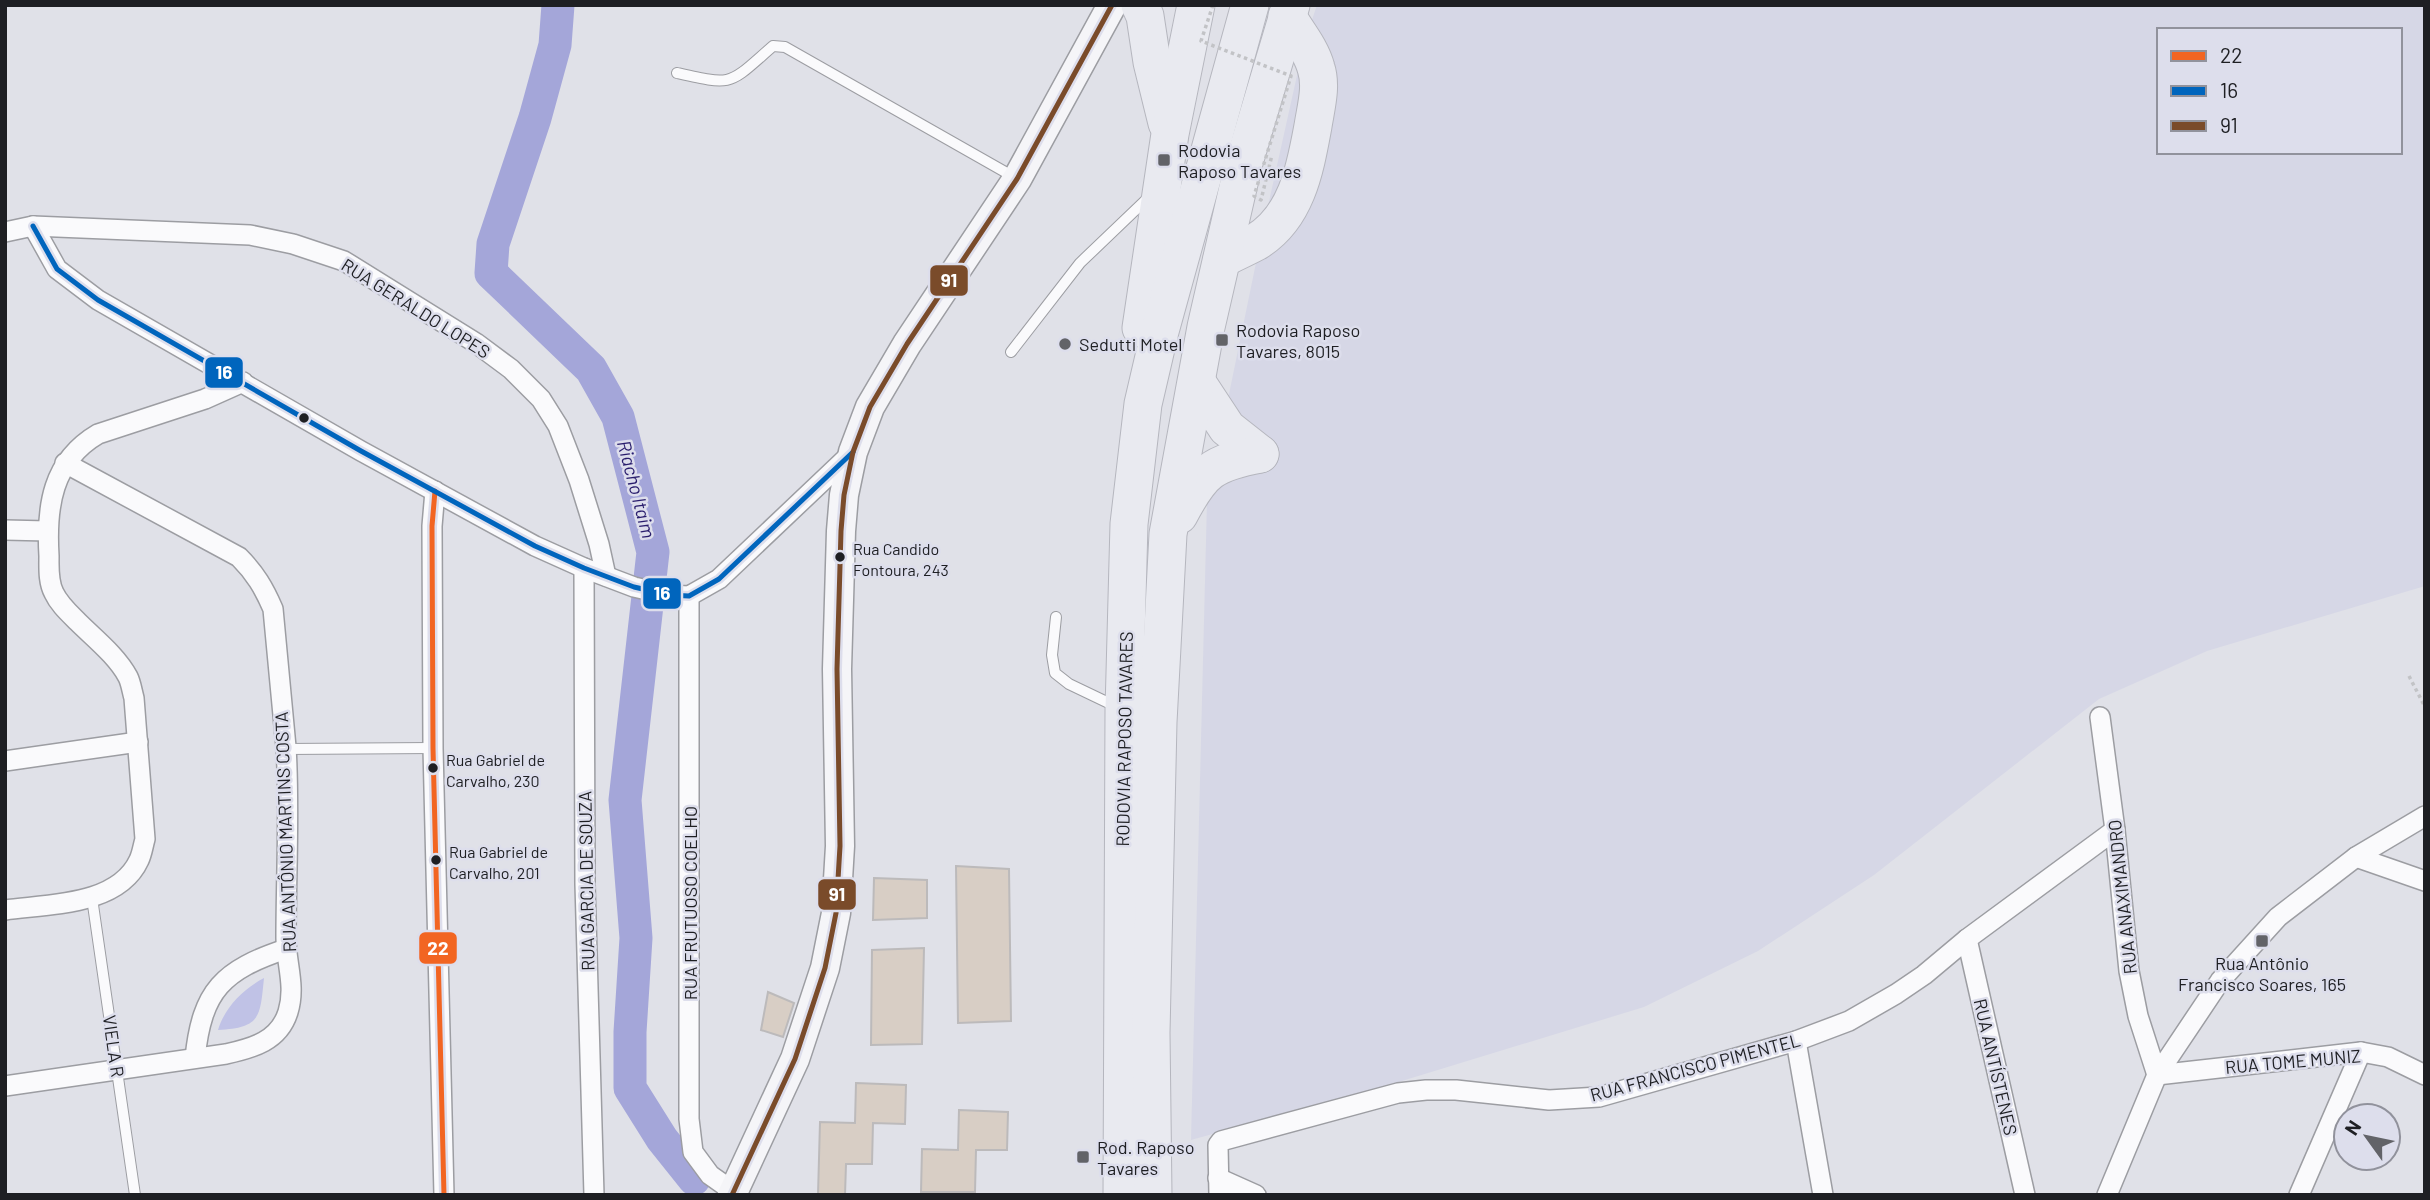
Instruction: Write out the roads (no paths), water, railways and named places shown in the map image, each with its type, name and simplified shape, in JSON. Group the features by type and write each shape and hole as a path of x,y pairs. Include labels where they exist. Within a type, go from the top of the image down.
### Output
{"highway":[{"path":"1140,5 1145,16 1152,62 1170,134"},
{"path":"1143,404 1139,337 1170,134 1196,5"},
{"name":"RODOVIA RAPOSO TAVARES","path":"1122,1195 1127,553 1143,404 1160,331 1250,6"},
{"path":"1222,259 1257,241 1274,227 1296,197 1308,154 1319,88 1317,70 1289,11"},
{"name":"RODOVIA RAPOSO TAVARES","path":"1153,1195 1151,1033 1158,736 1168,534 1198,384 1206,327 1243,166 1289,11"},
{"path":"1168,534 1192,489 1204,475 1220,463 1260,454 1227,428 1198,384"},
{"path":"1154,1154 1165,1168 1173,1195"}],"main road":[{"path":"733,1193 795,1059 825,968 836,913 840,846 837,669 841,531 844,495 853,452 870,407 907,344 1017,179 1112,5"}],"street":[{"path":"33,226 57,269 98,300 361,451 535,546 634,587 679,596 719,579 853,452"},
{"name":"RUA GERALDO LOPES","path":"5,232 33,226 250,235 293,244 344,261 476,343 511,369 541,399 558,426 579,480 606,576"},
{"path":"5,910 92,898 108,892 126,878 139,861 145,839 134,698 128,677 114,658 63,607 53,592 50,580 47,531 50,502 65,463 83,443 98,435 205,399 243,382"},
{"name":"RUA ANTÔNIO MARTINS COSTA","path":"5,1086 255,1048 273,1036 282,1025 289,1010 293,983 286,949 286,749 272,609 254,573 239,557 65,463"},
{"path":"435,491 432,526 433,748 444,1195"},
{"path":"5,530 47,531"},
{"name":"RUA GARCIA DE SOUZA","path":"584,568 585,884 594,1195"},
{"name":"RUA FRUTUOSO COELHO","path":"679,596 690,1119 693,1152 710,1175 733,1193"},
{"name":"RUA ANAXIMANDRO","path":"2100,717 2129,971 2138,1016 2157,1075"},
{"path":"5,761 138,742"},
{"path":"2107,1195 2157,1075 2220,981 2278,917 2356,857 2425,816"},
{"name":"RUA FRANCISCO PIMENTEL","path":"1218,1186 1219,1142 1398,1093 1457,1090 1549,1100 1599,1097 1796,1041 1849,1021 1896,994 2115,830"},
{"path":"2356,857 2425,881"},
{"name":"RUA ANTÍSTENES","path":"1967,939 2025,1195"},
{"path":"195,1058 198,1029 213,994 240,968 286,949"},
{"path":"1796,1041 1823,1195"},
{"path":"2299,1195 2361,1052"},
{"name":"RUA TOME MUNIZ","path":"2157,1075 2361,1052 2388,1057 2425,1075"},
{"path":"1218,1186 1256,1195"}],"lane":[{"path":"1222,65 1250,6"},
{"path":"677,73 719,82 732,80 773,46 785,47 1017,179"},
{"path":"1011,352 1080,263 1162,185"},
{"path":"1139,337 1164,252"},
{"path":"1056,617 1052,655 1055,673 1069,684 1124,710"},
{"path":"286,749 433,748"},
{"name":"VIELA R","path":"92,898 135,1195"}],"waterway":[{"name":"Riacho Itaim","path":"558,5 555,45 535,118 493,244 491,273 591,369 618,417 653,552 625,800 636,938 630,1032 630,1088 662,1139 694,1179"}],"place":[{"name":"Rodovia Raposo Tavares","path":"1164,160"},
{"name":"Rodovia Raposo Tavares, 8015","path":"1222,340"},
{"name":"Sedutti Motel","path":"1065,344"},
{"name":"Rua Candido Fontoura, 243","path":"840,557"},
{"name":"Rua Gabriel de Carvalho, 230","path":"433,768"},
{"name":"Rua Gabriel de Carvalho, 201","path":"436,860"},
{"name":"Rua Antônio Francisco Soares, 165","path":"2262,941"},
{"name":"Rod. Raposo Tavares","path":"1083,1157"}]}
